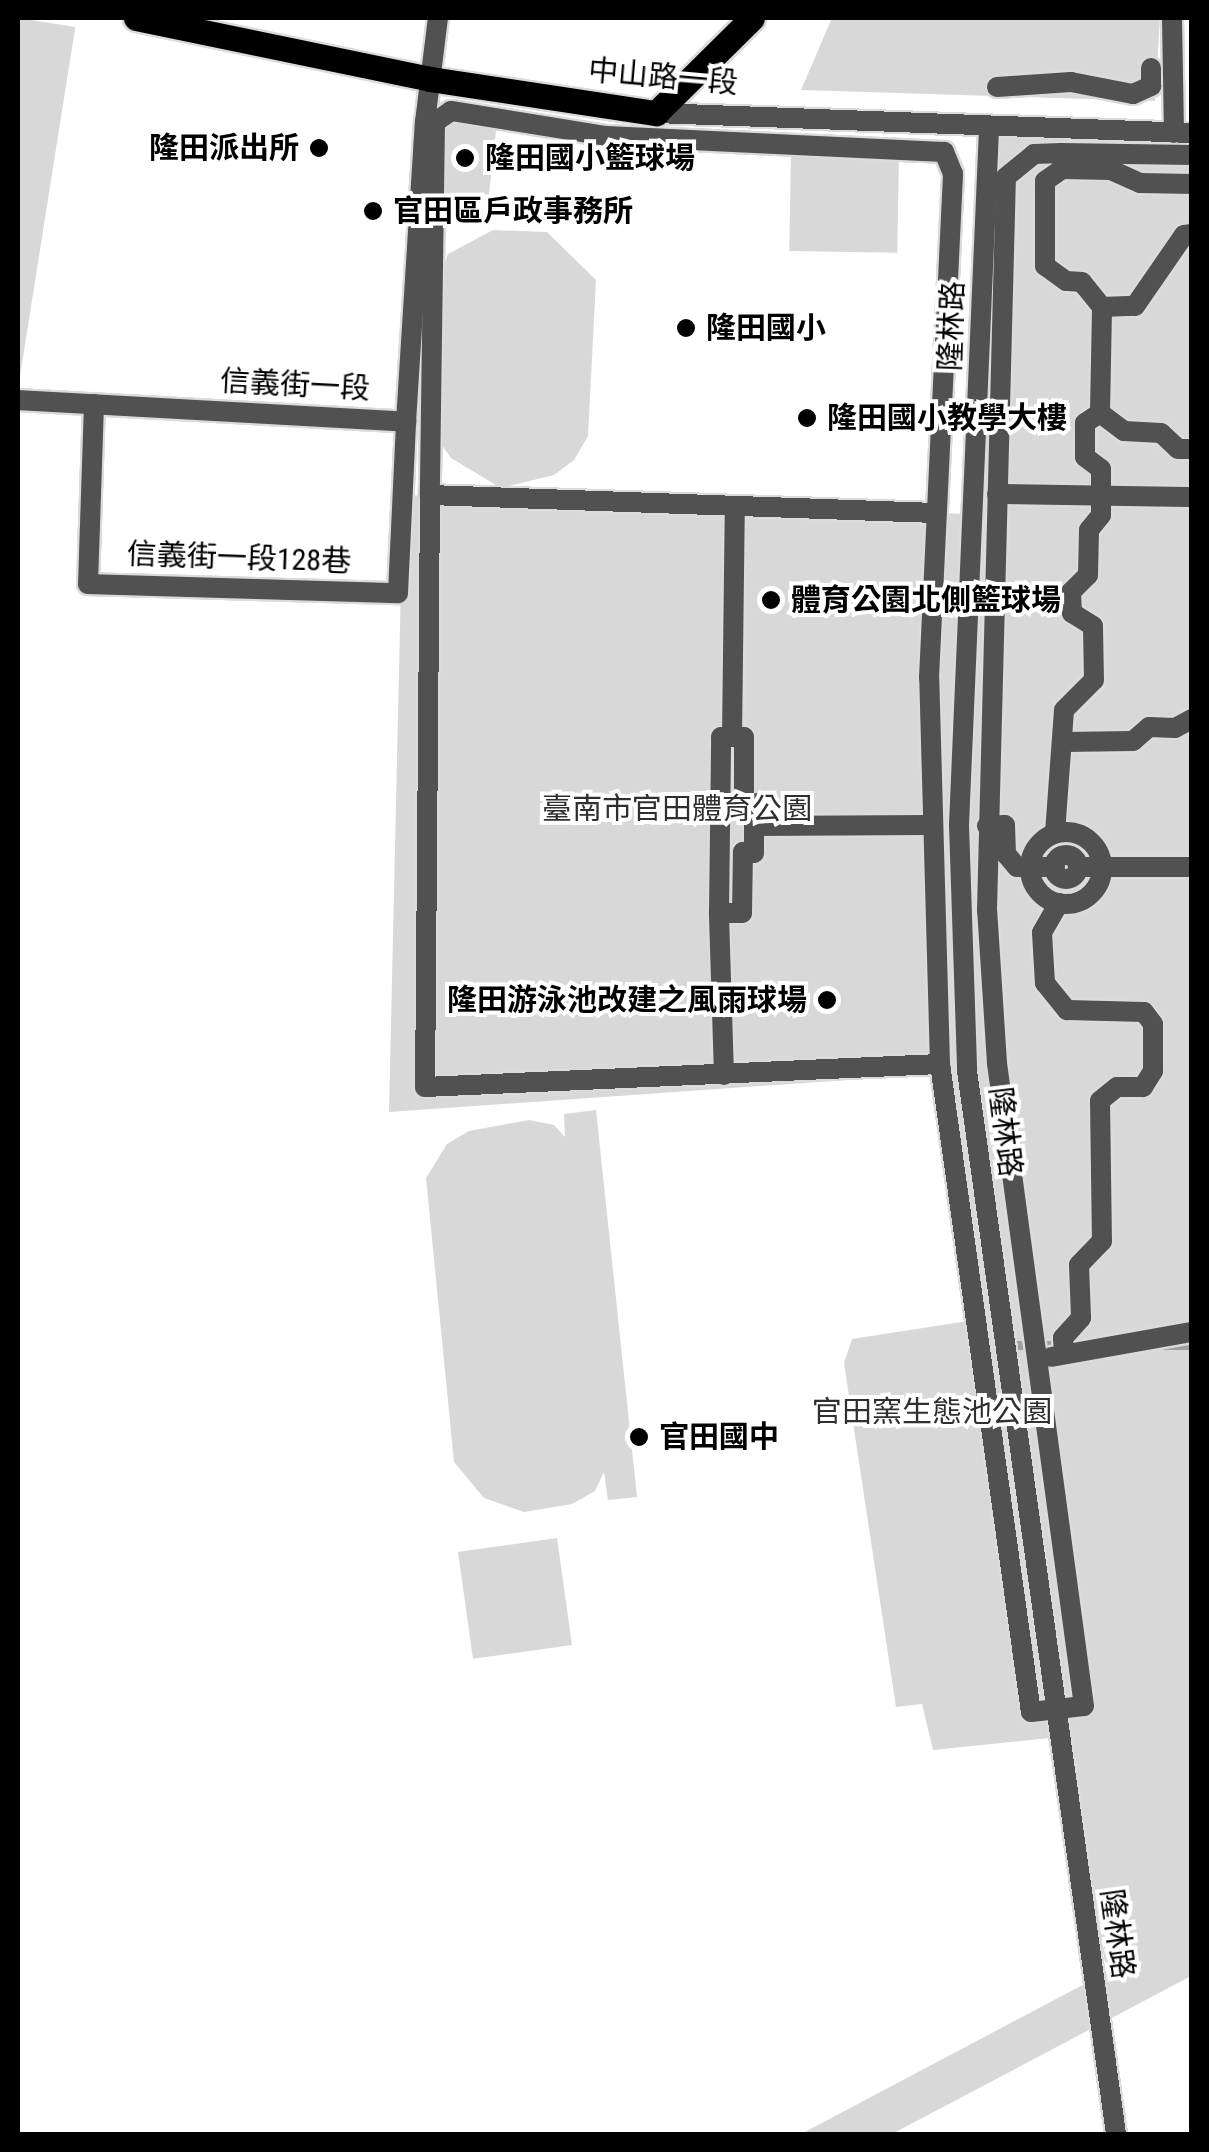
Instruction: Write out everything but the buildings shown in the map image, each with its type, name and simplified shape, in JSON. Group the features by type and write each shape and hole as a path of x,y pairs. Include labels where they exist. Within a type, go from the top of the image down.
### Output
{"main road":[{"name":"中山路一段","path":"136,18 430,79 656,114"},
{"path":"656,114 752,18"}],"street":[{"name":"信義街一段","path":"18,400 406,422 430,79 438,18"},
{"path":"1172,18 1183,133"},
{"path":"997,87 1072,82 1134,94 1151,86 1151,68"},
{"path":"940,1064 424,1086 436,122 451,111 606,136 944,152 953,174 935,512 928,825 940,1064 1031,1712 1084,1706 996,1063 987,826 1006,177 1034,154 1111,170 1140,183 1192,184"},
{"name":"中山路一段","path":"656,114 1183,133"},
{"name":"隆林路","path":"990,129 958,914 967,1071 1116,2134"},
{"path":"1100,413 1102,308 1082,282 1066,281 1045,266 1045,181 1062,161 1192,155"},
{"path":"1102,308 1135,306 1184,235 1192,234"},
{"name":"信義街一段128巷","path":"94,404 88,584 398,593 406,422"},
{"path":"1100,413 1124,430 1161,433 1178,449 1192,449"},
{"path":"1055,833 1054,790 1064,742 1064,710 1094,680 1093,626 1072,613 1071,592 1088,576 1089,530 1101,515 1101,469 1085,457 1085,423 1100,413"},
{"path":"997,494 1192,498"},
{"path":"430,495 935,512"},
{"path":"732,737 735,506"},
{"path":"1064,742 1133,741 1150,727 1175,728 1192,718"},
{"path":"720,914 742,914 743,852 754,852 754,803 744,803 744,736 721,736 720,914 724,1075"},
{"path":"754,826 928,825"},
{"path":"987,826 1005,825 1006,854 1017,867 1054,866 1064,879 1078,867 1192,867"},
{"path":"1059,903 1038,892 1030,867 1036,847 1055,833 1089,840 1101,867 1092,893 1059,903 1042,933 1045,983 1067,1010 1144,1012 1153,1024 1153,1072 1143,1087 1116,1087 1100,1100 1102,1240 1080,1265 1081,1318 1062,1338 1064,1354"},
{"path":"1037,1360 1192,1332"}],"green space":[{"path":"18,18 75,27 18,389"},
{"path":"832,18 1160,18 1155,101 801,90"},
{"name":"隆田國小籃球場","path":"435,122 497,122 489,195 437,194"},
{"path":"989,129 1191,134 1191,1976 892,2134 801,2134 1107,1972 1059,1737 933,1750 922,1704 896,1707 844,1363 852,1339 968,1321 934,1074 389,1112 403,495 968,514"},
{"path":"791,151 899,153 897,253 789,251"},
{"path":"493,230 547,232 596,280 588,436 574,460 554,475 501,488 451,458 437,438 440,275 448,254"},
{"path":"596,1110 637,1497 608,1500 604,1472 595,1491 572,1504 524,1512 484,1498 454,1462 426,1178 447,1144 469,1131 529,1120 554,1125 565,1137 564,1114"},
{"path":"557,1538 572,1645 473,1659 458,1552"}],"shaded area":[{"path":"1003,1341 1191,1341 1191,1350 1003,1350"}],"place":[{"name":"隆田派出所","path":"319,148"},
{"name":"隆田國小籃球場","path":"465,158"},
{"name":"官田區戶政事務所","path":"373,211"},
{"name":"隆田國小","path":"686,328"},
{"name":"隆田國小教學大樓","path":"807,418"},
{"name":"體育公園北側籃球場","path":"771,600"},
{"name":"隆田游泳池改建之風雨球場","path":"827,1000"},
{"name":"官田國中","path":"639,1437"}],"park label":[{"name":"臺南市官田體育公園","path":"677,809"},
{"name":"官田窯生態池公園","path":"932,1412"}]}
